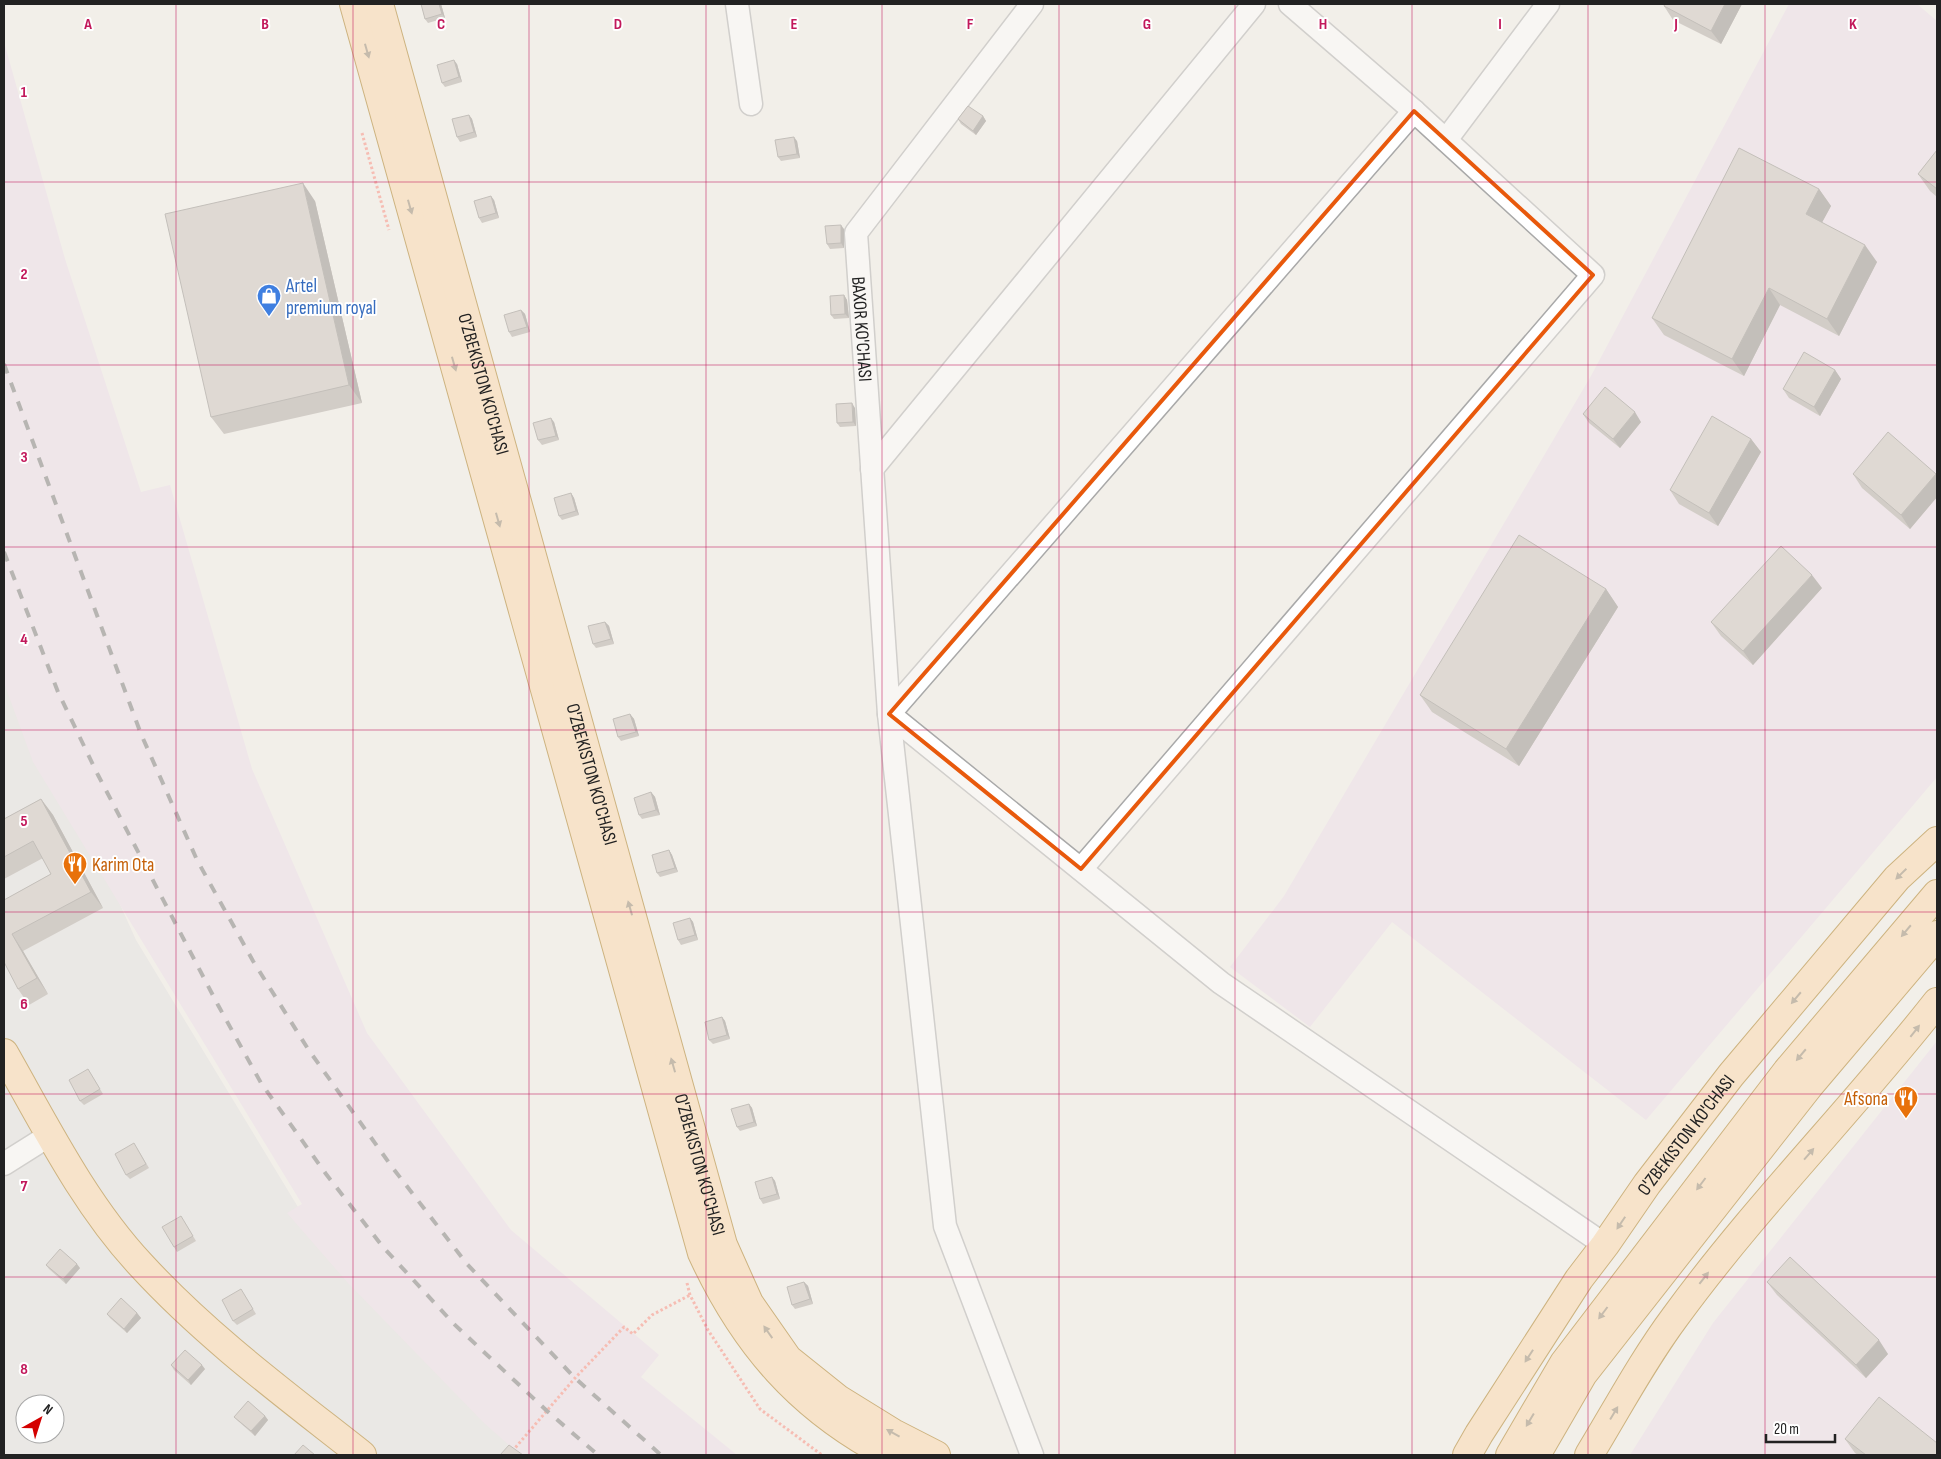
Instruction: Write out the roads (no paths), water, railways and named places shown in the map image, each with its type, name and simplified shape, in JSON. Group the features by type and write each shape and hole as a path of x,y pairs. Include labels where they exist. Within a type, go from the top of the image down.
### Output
{"main road":[{"name":"O'ZBEKISTON KO'CHASI","path":"354,4 702,1254 733,1314 753,1343 776,1370 801,1395 828,1417 889,1455"},
{"name":"O'ZBEKISTON KO'CHASI","path":"378,4 723,1245 749,1303 788,1358 812,1380 838,1399 892,1433 936,1455"},
{"name":"O'ZBEKISTON KO'CHASI","path":"1467,1455 1478,1434 1579,1279 1647,1184 1731,1076 1897,878 1937,842"},
{"path":"1510,1455 1574,1369 1787,1071 1937,894"},
{"path":"1536,1455 1574,1369 1809,1086 1937,936"},
{"path":"1589,1455 1633,1381 1680,1310 1726,1250 1892,1060 1937,1002"},
{"path":"4,1053 50,1135 107,1224 140,1264 230,1350 362,1455"}],"street":[{"path":"737,4 750,104"},
{"name":"BAXOR KO'CHASI","path":"1032,4 856,233 889,714 945,1226 1032,1455"},
{"path":"872,469 1254,4"},
{"path":"1081,869 1593,275 1414,110 1290,4"},
{"path":"1446,140 1548,4"},
{"path":"1414,110 889,714 1221,983 1605,1245"},
{"path":"4,1164 50,1135"}],"railway":[{"path":"4,364 141,734 197,860 253,961 308,1049 392,1167 467,1264 575,1378 661,1455"},
{"path":"4,552 58,692 98,775 218,1005 261,1083 326,1174 383,1247 454,1324 547,1411 598,1455"}],"place":[{"name":"Artel premium royal","path":"269,317"},
{"name":"Karim Ota","path":"75,885"},
{"name":"Afsona","path":"1906,1119"}]}
